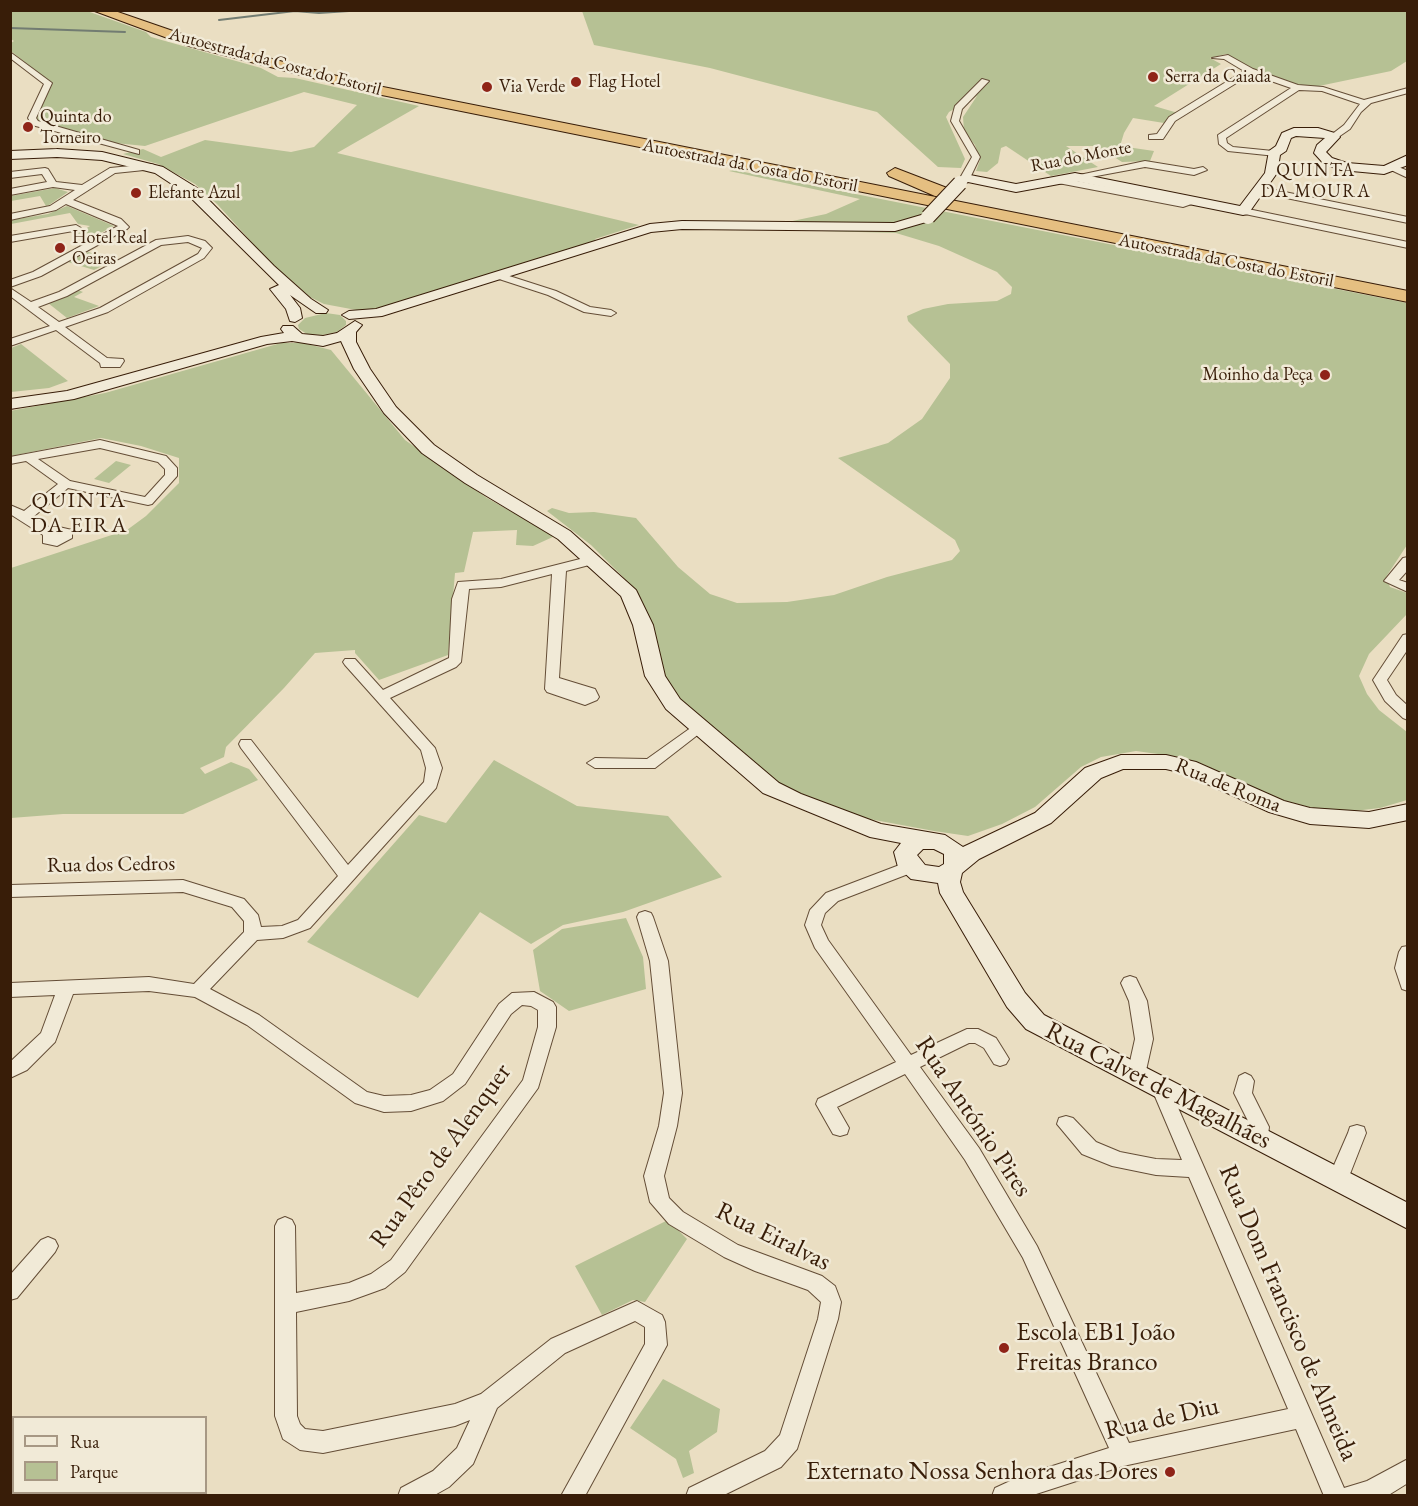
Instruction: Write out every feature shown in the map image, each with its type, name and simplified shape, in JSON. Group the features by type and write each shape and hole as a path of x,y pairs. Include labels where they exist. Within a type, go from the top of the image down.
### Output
{"highway":[{"name":"Autoestrada da Costa do Estoril","path":"98,10 194,43 289,69 520,120 1407,297"},
{"name":"Autoestrada da Costa do Estoril","path":"121,10 205,39 376,83 575,123 961,187 1407,289"},
{"path":"137,10 222,38 239,40 376,83"},
{"path":"520,120 551,136"},
{"path":"575,123 635,131 653,130"},
{"path":"729,168 807,178"},
{"path":"895,173 961,187"}],"street":[{"path":"10,54 48,82 32,118 35,123 136,152"},
{"path":"1216,58 1225,57 1250,71 1297,87 1323,89 1365,103 1407,90"},
{"path":"1152,137 1160,137 1172,119 1250,71"},
{"path":"313,341 333,339 351,324 377,314 650,228 682,225 895,227 928,217 961,187 976,157 955,121 958,108 985,81"},
{"path":"1297,87 1221,136 1223,144 1231,149 1273,154 1282,148 1286,136 1294,132 1318,132 1334,138"},
{"path":"1365,103 1347,127 1321,148 1320,153 1328,161 1357,170 1394,168 1407,175"},
{"path":"10,155 83,154 119,158 150,167 192,191 225,226 302,298 351,324"},
{"path":"10,217 49,210 101,175 107,168 107,160 83,154"},
{"path":"1243,211 1271,173 1275,159 1273,154"},
{"path":"1394,168 1407,159"},
{"name":"Rua do Monte","path":"961,187 1016,188 1144,164 1194,172 1203,170"},
{"path":"101,175 121,168 150,167"},
{"path":"10,175 45,171 53,184"},
{"path":"1075,177 1407,245"},
{"path":"1056,180 1183,204 1195,201"},
{"path":"10,192 53,184 82,188"},
{"path":"1260,190 1407,220"},
{"path":"10,284 37,274 124,227 118,221 66,200"},
{"path":"225,226 296,312 292,328"},
{"path":"10,239 76,228"},
{"path":"10,342 104,310 201,256 207,248 202,243 188,239 159,242 63,294 30,306"},
{"path":"500,276 552,293 588,310 611,313"},
{"path":"10,291 105,362"},
{"path":"10,404 78,393 266,340 292,328 321,310"},
{"path":"351,324 348,342 362,369 390,410 428,449 471,479 564,535 628,594 643,626 655,676 674,704 771,788 919,850 953,849 956,856 953,867 939,875 928,876 919,850"},
{"path":"292,328 313,341 335,349 362,369"},
{"path":"10,461 28,457 100,444 153,456 171,468 171,476 148,501 66,484 28,457"},
{"path":"25,517 66,484"},
{"path":"10,509 50,534"},
{"path":"382,696 451,664 456,659 459,599 463,585 501,583 592,560"},
{"path":"1407,561 1391,581 1407,588"},
{"path":"552,681 559,570"},
{"path":"1407,638 1380,680 1390,698 1407,715"},
{"path":"198,991 253,934 283,932 303,924 430,784 433,758 428,748 350,662"},
{"path":"601,761 650,764 699,727"},
{"path":"246,744 348,877"},
{"name":"Rua de Roma","path":"953,867 962,858 1043,818 1093,773 1121,762 1142,761 1189,767 1277,807 1310,816 1369,820 1407,812"},
{"name":"Rua de Roma","path":"919,850 999,839"},
{"name":"Rua António Pires","path":"919,850 832,897 818,910 813,925 821,942 907,1066 972,1154 1030,1252 1124,1455"},
{"name":"Rua Calvet de Magalhães","path":"953,867 949,882 952,893 1016,1000 1035,1022 1260,1137 1407,1216"},
{"name":"Rua dos Cedros","path":"10,891 183,886 238,903 252,919 253,934"},
{"name":"Rua Eiralvas","path":"645,917 659,961 673,1093 668,1126 654,1176 660,1202 676,1218 731,1251 762,1265 815,1283 828,1293 831,1302 828,1319 789,1441 773,1459 697,1496"},
{"path":"1407,952 1404,968 1407,984"},
{"path":"1130,983 1138,1001 1148,1081"},
{"name":"Rua Pêro de Alenquer","path":"10,990 149,984 198,991 253,1020 362,1098 384,1104 411,1103 436,1096 459,1079 505,1009 518,998 534,999 547,1007 547,1027 531,1083 398,1266 378,1281 349,1292 286,1304"},
{"path":"10,1071 21,1065 49,1037 66,988"},
{"path":"840,1128 825,1104 967,1036 978,1036 990,1043 1000,1059"},
{"name":"Rua Dom Francisco de Almeida","path":"1148,1081 1194,1169 1336,1496"},
{"path":"1245,1081 1243,1093 1260,1127 1260,1137"},
{"path":"1066,1124 1089,1148 1119,1160 1156,1167 1194,1169"},
{"path":"1338,1179 1358,1133"},
{"path":"285,1226 286,1416 291,1431 300,1439 322,1442 362,1436 455,1415 489,1401 558,1346 637,1311 655,1322 656,1346 572,1496"},
{"path":"10,1291 48,1246"},
{"path":"409,1496 441,1479 465,1456 489,1401"},
{"name":"Rua de Diu","path":"1003,1496 1021,1487 1124,1455 1301,1417"},
{"path":"1352,1496 1371,1492 1407,1470"}],"green space":[{"path":"10,11 87,11 146,32 151,37 261,68 278,77 295,78 419,106 337,153 639,225 595,239 597,242 367,312 324,304 310,297 268,260 217,204 195,184 158,164 123,154 143,149 161,157 205,140 291,152 314,147 357,105 304,92 145,146 105,142 36,120 34,116 51,83 11,51 11,43 14,41 11,39"},
{"path":"582,11 1407,11 1407,61 1391,71 1319,86 1301,86 1254,71 1226,54 1210,58 1221,64 1154,106 1178,113 1164,123 1133,118 1124,133 1120,146 1154,151 1150,161 1122,162 1097,146 1066,146 1098,167 1051,176 1006,146 1001,148 998,163 987,172 976,171 980,160 975,145 964,131 963,117 977,96 949,112 946,117 965,159 961,168 938,167 877,112 710,68 594,45"},
{"path":"734,170 1407,303 1407,545 1386,577 1390,587 1407,593 1407,614 1369,654 1359,676 1367,694 1379,710 1407,732 1407,800 1380,808 1354,811 1313,808 1267,796 1203,764 1180,757 1136,751 1101,757 1081,767 1035,807 1002,824 968,836 869,819 829,807 772,781 678,697 665,682 642,606 627,581 591,545 547,511 552,508 569,513 594,512 636,518 678,567 710,594 737,603 787,602 834,595 887,577 952,560 960,551 955,540 838,458 888,443 922,419 950,378 950,364 908,321 907,316 923,309 948,304 997,301 1011,294 1012,287 997,272 939,246 896,233 709,228 646,231 695,226 891,230 933,219 923,216 901,224 872,226 778,224 826,214 860,199 729,171"},
{"path":"55,188 68,192 46,206 40,196 11,201 11,196"},
{"path":"67,206 114,226 93,237 91,233 75,235 90,226 78,224 70,213 11,224 11,220 48,214"},
{"path":"88,252 114,260 94,270 68,262"},
{"path":"78,290 83,292 74,297 99,306 67,318 48,303"},
{"path":"326,313 340,315 346,321 346,325 337,332 322,335 307,334 299,329 298,325 305,318"},
{"path":"281,343 303,343 331,350 405,440 487,498 555,536 533,546 516,545 517,530 473,532 464,572 455,573 448,655 379,680 355,653 355,650 315,653 226,747 224,757 200,768 205,774 231,762 249,769 258,780 183,814 63,814 11,818 11,568 127,530 146,516 179,483 179,458 141,446 101,438 11,456 10,411 105,393"},
{"path":"21,344 68,381 49,388 11,392 11,348"},
{"path":"116,461 131,465 109,483 94,479"},
{"path":"494,760 577,806 668,816 722,877 623,912 563,925 531,944 480,912 418,998 307,942 419,815 446,823"},
{"path":"626,918 643,957 646,989 569,1011 540,991 533,950 562,929"},
{"path":"668,1220 687,1239 645,1302 633,1300 602,1315 575,1266"},
{"path":"663,1379 720,1409 717,1432 689,1451 694,1473 683,1478 676,1459 630,1428"}],"waterway":[{"path":"219,20 295,11 319,13 364,10"},
{"path":"10,28 125,32"}],"place":[{"name":"Serra da Caiada","path":"1153,77"},
{"name":"Flag Hotel","path":"576,82"},
{"name":"Via Verde","path":"487,87"},
{"name":"Quinta do Torneiro","path":"28,127"},
{"name":"Elefante Azul","path":"136,193"},
{"name":"Hotel Real Oeiras","path":"60,248"},
{"name":"Moinho da Peça","path":"1325,375"},
{"name":"Escola EB1 João Freitas Branco","path":"1004,1348"},
{"name":"Externato Nossa Senhora das Dores","path":"1170,1472"}],"district":[{"name":"QUINTA DA MOURA","path":"1316,181"},
{"name":"QUINTA DA EIRA","path":"79,514"}]}
